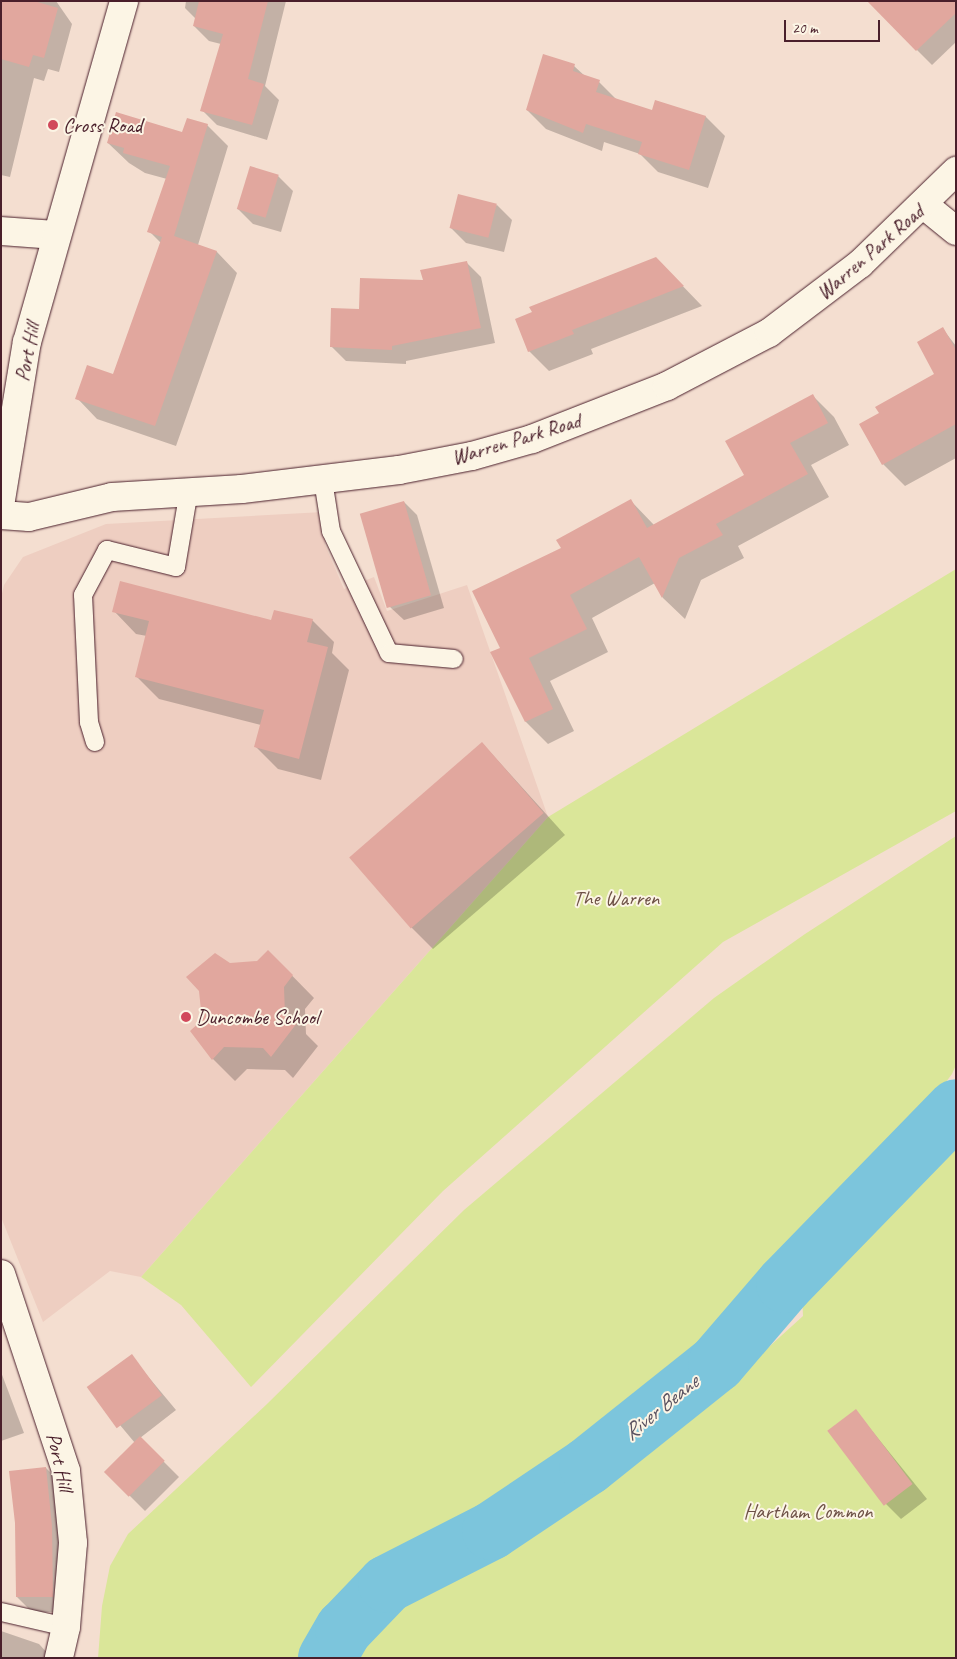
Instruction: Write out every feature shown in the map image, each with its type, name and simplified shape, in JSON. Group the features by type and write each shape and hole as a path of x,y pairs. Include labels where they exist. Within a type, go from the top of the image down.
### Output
{"street":[{"name":"Port Hill","path":"1,500 9,417 27,342 55,235 124,1"},
{"name":"Warren Park Road","path":"1,515 29,517 112,497 189,490 242,489 323,480 472,456 532,439 667,386 783,323 860,264 924,205 956,171"},
{"path":"924,205 956,231"},
{"path":"1,231 55,235"},
{"name":"Port Hill","path":"1,1274 66,1471 72,1543 66,1627 59,1658"}],"lane":[{"path":"323,480 331,530 389,653 454,659"},
{"path":"95,742 90,722 82,595 107,550 176,567 189,490"},
{"path":"1,1612 66,1627"}],"shaded area":[{"name":"Duncombe School","path":"323,512 325,545 344,589 374,577 387,611 467,585 548,817 141,1277 110,1271 43,1322 1,1217 1,598 4,585 23,557 106,524"}],"green space":[{"name":"The Warren","path":"956,569 956,811 723,942 443,1191 251,1387 181,1305 141,1277 548,817"},
{"path":"956,836 956,1065 952,1074 908,1132 854,1179 706,1342 510,1499 413,1548 356,1586 316,1624 300,1658 98,1658 102,1606 110,1566 128,1534 267,1404 464,1210 714,998 805,934"},
{"name":"Hartham Common","path":"956,1139 956,1658 354,1658 394,1612 433,1581 513,1543 705,1405 803,1316 802,1295"}],"building":[{"path":"1,1 34,1 58,8 44,58 33,55 29,67 1,59"},
{"path":"199,1 268,1 248,79 264,84 252,125 200,111 223,34 193,26"},
{"path":"867,1 956,1 956,13 916,51"},
{"path":"543,54 575,64 573,71 600,80 596,92 652,110 655,100 706,116 689,170 638,154 642,142 586,124 583,133 526,110"},
{"path":"116,112 182,132 187,118 208,124 174,236 217,251 155,426 75,399 87,365 113,374 162,237 147,232 170,166 123,153 124,148 107,143"},
{"path":"250,166 279,175 266,218 237,209"},
{"path":"458,194 497,204 488,238 450,228"},
{"path":"656,257 684,286 572,330 574,334 528,352 515,319 532,312 529,307"},
{"path":"467,261 481,328 392,346 392,350 330,347 331,308 359,309 360,278 423,280 420,270"},
{"path":"943,327 956,350 956,424 882,465 859,424 879,413 875,407 934,374 917,342"},
{"path":"813,394 828,423 790,443 808,474 716,524 723,535 679,558 662,598 639,557 570,595 587,629 529,658 553,709 525,722 490,652 500,648 472,591 561,548 556,540 631,499 647,528 744,475 725,441"},
{"path":"404,501 431,595 387,608 360,514"},
{"path":"120,581 271,620 274,610 313,619 307,642 328,647 299,759 254,747 264,710 135,677 149,621 112,612"},
{"path":"482,742 544,813 411,928 349,857"},
{"path":"268,950 293,975 284,987 285,1015 297,1023 271,1057 263,1048 224,1047 212,1060 190,1031 202,1020 199,991 186,977 215,953 230,963 257,961"},
{"path":"132,1354 162,1395 117,1428 87,1387"},
{"path":"856,1409 913,1484 884,1506 827,1431"},
{"path":"140,1436 165,1461 129,1497 104,1472"},
{"path":"46,1467 52,1526 53,1597 16,1597 15,1523 9,1471"}],"waterway":[{"name":"River Beane","path":"327,1658 344,1629 387,1584 491,1531 588,1466 717,1363 785,1284 956,1108"}],"place":[{"name":"Cross Road","path":"53,125"},
{"name":"Duncombe School","path":"186,1017"}]}
